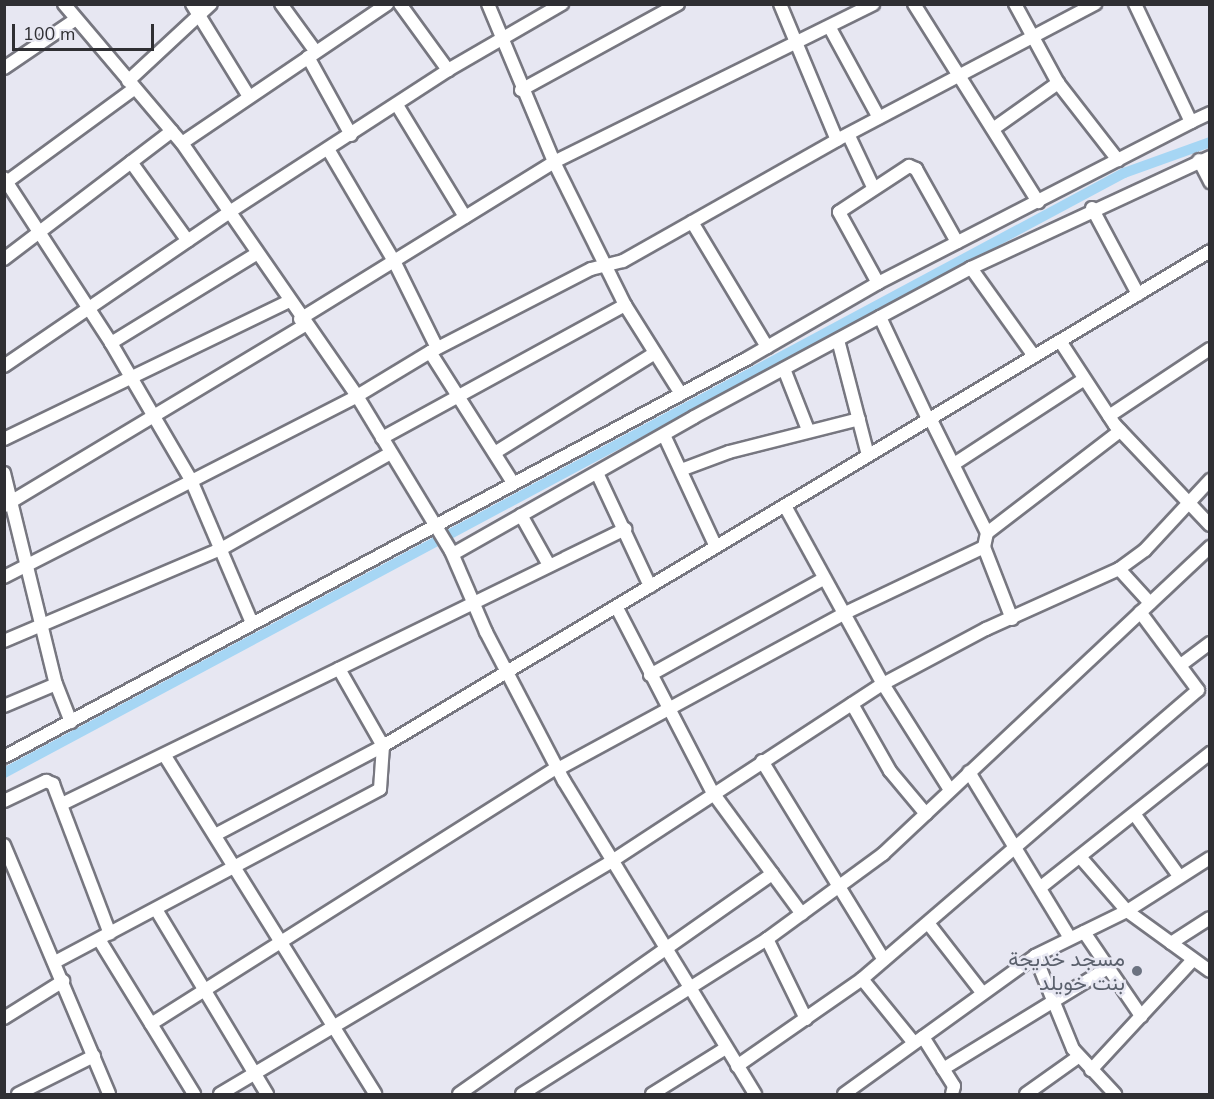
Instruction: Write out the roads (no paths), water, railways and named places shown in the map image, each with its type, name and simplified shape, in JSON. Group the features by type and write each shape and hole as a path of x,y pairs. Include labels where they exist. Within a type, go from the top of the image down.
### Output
{"street":[{"path":"64,4 182,143 231,211 288,302 357,396 452,553 472,602 506,673 557,768 612,861 667,946 754,1095"},
{"path":"192,4 248,95"},
{"path":"212,4 131,85 5,181 131,375 152,416 191,480 251,621"},
{"path":"281,4 312,55 351,135"},
{"path":"182,143 248,95 387,4"},
{"path":"400,4 448,70"},
{"path":"488,4 521,90 554,162 625,305 681,394"},
{"path":"4,366 231,211 398,105 448,70 562,4"},
{"path":"521,90 678,4"},
{"path":"780,4 843,138 873,187"},
{"path":"9,503 152,416 554,162 796,42 830,28 873,4"},
{"path":"915,4 1038,202"},
{"path":"1015,4 1058,83 1118,160"},
{"path":"4,577 357,396 434,350 591,269 608,267 879,118 1095,4"},
{"path":"1135,4 1191,122"},
{"path":"4,68 76,19"},
{"path":"830,28 879,118"},
{"path":"993,129 1058,83"},
{"path":"398,105 465,218"},
{"path":"4,758 251,621 437,526 681,394 878,283 1209,113"},
{"path":"4,259 172,131"},
{"path":"328,149 394,261 434,350 513,483"},
{"path":"452,553 597,475 664,435 837,340 971,268 1092,208 1204,158 1209,182"},
{"path":"131,162 188,242"},
{"path":"878,283 839,215 873,187 914,167 957,242"},
{"path":"1092,208 1138,294"},
{"path":"692,222 767,347"},
{"path":"215,835 382,746 1209,251"},
{"path":"111,343 256,254"},
{"path":"971,268 1034,356"},
{"path":"4,439 131,375 288,302"},
{"path":"382,438 625,305"},
{"path":"880,317 987,533 984,546 1012,619"},
{"path":"837,340 868,455"},
{"path":"1060,341 1083,380 1120,431 1209,525"},
{"path":"1109,416 1209,349"},
{"path":"496,452 655,353"},
{"path":"784,369 808,430"},
{"path":"954,464 1083,380"},
{"path":"681,470 808,430 859,419"},
{"path":"987,533 1120,431"},
{"path":"664,435 717,547"},
{"path":"4,641 220,549 391,453"},
{"path":"4,473 9,503 28,566 56,684 71,722"},
{"path":"597,475 625,529 650,586"},
{"path":"220,1095 329,1026 612,861 883,684 1012,619 1119,569 1145,550 1209,480"},
{"path":"785,506 823,579 883,684 950,790"},
{"path":"521,515 549,565"},
{"path":"62,804 165,756 472,602 625,529"},
{"path":"151,1024 557,768 843,614 984,546"},
{"path":"522,1095 767,939 839,888 926,814 1209,547"},
{"path":"1119,569 1150,603"},
{"path":"650,675 823,579"},
{"path":"616,608 666,709 713,793 802,914"},
{"path":"737,1066 862,979 1198,690 1182,664 1140,612"},
{"path":"1182,664 1209,643"},
{"path":"55,962 157,911 380,789 382,746 339,669"},
{"path":"4,706 56,684"},
{"path":"852,704 890,771 926,814"},
{"path":"1041,886 1081,858 1209,753"},
{"path":"165,756 329,1026 375,1095"},
{"path":"762,761 884,960"},
{"path":"969,772 1017,846 1070,938"},
{"path":"4,801 48,781 62,804 105,937 151,1024 194,1095"},
{"path":"1135,815 1179,876"},
{"path":"4,845 10,872 55,962 109,1095"},
{"path":"1081,858 1127,911 1209,971"},
{"path":"844,1095 981,992 1035,956 1127,911 1209,858"},
{"path":"459,1095 772,874"},
{"path":"157,911 202,990 267,1095"},
{"path":"1171,943 1209,918"},
{"path":"928,923 981,992"},
{"path":"1084,932 1106,969 1141,1016"},
{"path":"767,939 806,1019"},
{"path":"1035,956 1052,1001 1078,1057 1109,1092"},
{"path":"1091,1070 1193,960"},
{"path":"943,1069 1106,969"},
{"path":"862,979 943,1069 955,1089 952,1095"},
{"path":"4,1018 63,981"},
{"path":"652,1095 726,1048"},
{"path":"18,1095 94,1056"},
{"path":"1026,1095 1078,1057"}],"waterway":[{"path":"4,773 1124,173 1210,142"}],"place":[{"name":"مسجد خديجة بنت خويلد","path":"1137,971"}]}
